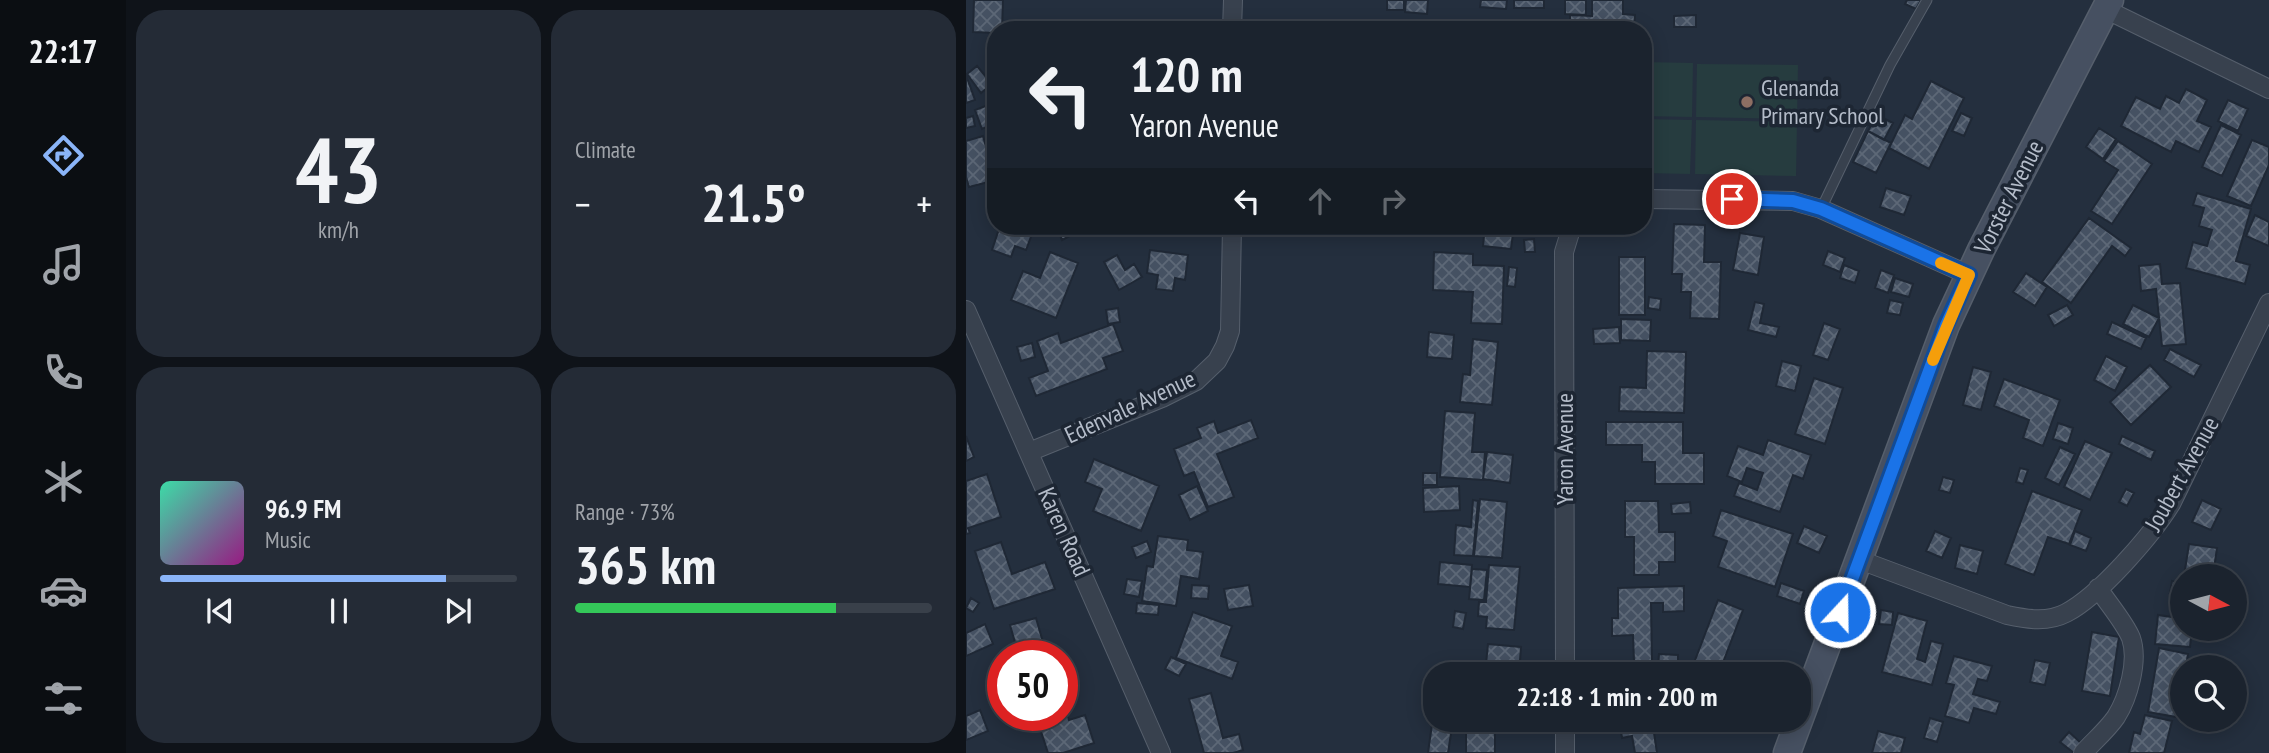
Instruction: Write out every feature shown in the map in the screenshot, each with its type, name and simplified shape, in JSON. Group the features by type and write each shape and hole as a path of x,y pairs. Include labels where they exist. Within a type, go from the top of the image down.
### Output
{"main road":[{"name":"Vorster Avenue","path":"1787,753 1946,325 2108,5"}],"street":[{"path":"1233,0 1233,21"},
{"path":"2108,5 2269,89"},
{"path":"1652,199 1793,201 1821,209 1969,275"},
{"name":"Edenvale Avenue","path":"1028,452 1162,398 1196,381 1217,360 1230,331 1232,235"},
{"name":"Yaron Avenue","path":"1565,662 1564,252 1569,235"},
{"name":"Joubert Avenue","path":"1860,560 1980,606 2027,620 2066,613 2098,588 2157,527 2171,504 2269,303"},
{"name":"Karen Road","path":"966,310 1161,753"},
{"path":"2083,753 2117,715 2132,671 2131,637 2098,588"},
{"path":"1565,732 1565,753"}],"lane":[{"path":"1821,209 1890,65 1927,0"}],"green space":[{"path":"1652,62 1693,63 1692,117 1652,116"},
{"path":"1697,64 1798,65 1797,119 1696,117"},
{"path":"1652,119 1692,120 1690,174 1652,173"},
{"path":"1696,120 1797,122 1796,176 1695,174"}],"building":[{"path":"974,0 1003,0 1002,21 987,21 987,33 973,32"},
{"path":"1387,0 1404,0 1404,10 1387,10"},
{"path":"1406,0 1428,0 1427,14 1405,12"},
{"path":"1481,0 1507,0 1506,9 1480,7"},
{"path":"1514,0 1544,0 1544,8 1514,8"},
{"path":"1565,0 1586,0 1586,15 1565,14"},
{"path":"1592,0 1623,0 1623,14 1635,15 1635,21 1570,21 1570,15 1592,16"},
{"path":"1907,0 1921,0 1916,9 1905,4"},
{"path":"1696,15 1696,27 1674,27 1674,16"},
{"path":"977,66 987,78 987,88 981,93 967,74"},
{"path":"966,75 975,100 966,103"},
{"path":"1931,81 1964,98 1929,169 1889,148 1905,115 1912,119"},
{"path":"2186,89 2207,100 2197,121 2211,127 2199,152 2176,141 2171,152 2121,126 2136,97 2160,109 2166,96 2179,103"},
{"path":"2228,100 2248,109 2238,131 2218,121"},
{"path":"987,105 987,127 982,129 975,110"},
{"path":"1961,113 1972,118 1964,136 1952,131"},
{"path":"1877,115 1893,123 1884,140 1868,131"},
{"path":"973,116 975,126 966,128 966,118"},
{"path":"2221,125 2241,135 2222,176 2202,167"},
{"path":"2099,128 2116,139 2103,159 2086,147"},
{"path":"1868,131 1891,143 1876,173 1853,162"},
{"path":"983,136 987,150 987,182 969,187 966,177 966,141"},
{"path":"2252,140 2269,147 2269,165 2251,206 2227,196"},
{"path":"2118,141 2152,164 2112,224 2091,211 2118,170 2104,161"},
{"path":"1886,188 1911,196 1904,215 1880,207"},
{"path":"2197,193 2251,209 2236,261 2250,265 2245,284 2186,268 2193,242 2207,246 2212,230 2199,226 2204,208 2193,205"},
{"path":"2255,215 2269,222 2269,246 2246,236"},
{"path":"2089,218 2131,248 2125,256 2112,246 2071,303 2042,282"},
{"path":"1674,224 1705,225 1704,262 1721,262 1719,319 1690,318 1691,292 1681,292 1682,274 1672,274"},
{"path":"1740,233 1764,237 1758,275 1733,270"},
{"path":"997,235 1032,235 1026,250 1015,246 1011,257 992,250"},
{"path":"1484,235 1513,235 1511,249 1483,246"},
{"path":"1534,239 1535,252 1525,252 1524,240"},
{"path":"1150,250 1188,255 1185,280 1175,278 1173,291 1156,289 1158,275 1147,273"},
{"path":"1828,251 1845,258 1840,272 1823,265"},
{"path":"1050,252 1078,263 1056,318 1011,300 1023,271 1040,278"},
{"path":"1434,252 1473,254 1473,265 1504,266 1502,324 1471,323 1473,292 1433,290"},
{"path":"1117,255 1125,270 1134,264 1142,277 1119,290 1104,262"},
{"path":"1619,257 1645,257 1645,315 1619,315"},
{"path":"2160,264 2162,284 2180,283 2186,344 2162,346 2156,289 2141,291 2139,266"},
{"path":"1844,265 1859,271 1855,283 1840,278"},
{"path":"1509,267 1517,268 1515,287 1507,286"},
{"path":"1881,270 1894,275 1888,293 1875,288"},
{"path":"2026,273 2047,287 2035,306 2013,292"},
{"path":"1895,278 1913,284 1909,297 1891,292"},
{"path":"1649,297 1661,299 1660,310 1648,308"},
{"path":"1890,300 1903,303 1900,315 1887,313"},
{"path":"1755,302 1764,304 1760,323 1779,327 1776,337 1748,330"},
{"path":"2067,305 2073,315 2054,326 2048,315"},
{"path":"2133,305 2159,318 2149,337 2123,324"},
{"path":"1118,308 1120,322 1108,324 1106,310"},
{"path":"1621,319 1651,320 1650,341 1621,340"},
{"path":"2112,322 2146,338 2141,349 2107,334"},
{"path":"1824,323 1840,329 1828,360 1813,355"},
{"path":"1113,324 1123,351 1103,358 1107,369 1036,396 1029,378 1048,371 1037,341 1058,333 1061,343"},
{"path":"1619,327 1620,343 1594,344 1593,329"},
{"path":"1429,332 1454,335 1452,359 1427,357"},
{"path":"1473,339 1498,342 1492,405 1460,402 1463,374 1470,375"},
{"path":"1032,343 1035,357 1021,361 1017,347"},
{"path":"2170,349 2201,365 2194,377 2164,360"},
{"path":"1647,351 1686,352 1684,413 1619,411 1620,387 1646,388"},
{"path":"2106,356 2127,367 2115,391 2094,380"},
{"path":"1782,361 1801,366 1795,391 1776,386"},
{"path":"2150,365 2171,387 2131,425 2110,402"},
{"path":"1973,367 1991,372 1981,410 1963,405"},
{"path":"1814,378 1843,388 1825,444 1795,434"},
{"path":"2004,379 2060,400 2043,446 2023,438 2029,420 1994,406"},
{"path":"1445,411 1475,413 1472,452 1485,452 1483,480 1440,477"},
{"path":"1251,420 1258,438 1217,454 1234,497 1208,507 1194,472 1184,476 1174,449 1201,438 1197,428 1214,421 1218,433"},
{"path":"1606,422 1683,422 1683,453 1704,453 1704,484 1655,484 1655,462 1642,462 1642,445 1606,445"},
{"path":"2058,423 2073,428 2068,444 2053,439"},
{"path":"966,436 974,457 966,461"},
{"path":"2122,436 2155,451 2151,460 2119,444"},
{"path":"1768,440 1811,455 1803,479 1793,475 1780,512 1734,496 1739,483 1757,490 1763,473 1747,468 1742,482 1727,476 1738,446 1763,455"},
{"path":"2085,441 2112,453 2090,500 2064,487"},
{"path":"2060,447 2075,454 2059,485 2045,478"},
{"path":"1487,452 1513,455 1510,483 1483,479"},
{"path":"1094,459 1159,486 1141,531 1093,511 1102,489 1085,482"},
{"path":"2020,468 2028,470 2023,484 2016,482"},
{"path":"1423,473 1437,473 1437,485 1423,485"},
{"path":"987,474 1001,517 968,528 970,533 966,534 966,481"},
{"path":"1943,477 1954,480 1950,493 1939,490"},
{"path":"1197,486 1208,511 1190,520 1179,495"},
{"path":"1459,486 1460,510 1424,512 1423,488"},
{"path":"2126,489 2134,493 2127,506 2119,502"},
{"path":"2032,491 2082,510 2069,544 2048,537 2034,575 2005,564"},
{"path":"1480,499 1507,502 1502,558 1474,556"},
{"path":"1473,500 1478,501 1473,556 1454,555 1456,525 1471,527"},
{"path":"2202,500 2221,509 2211,530 2192,522"},
{"path":"1625,501 1658,501 1659,532 1675,532 1675,562 1659,562 1659,575 1634,575 1634,537 1625,537"},
{"path":"1690,502 1691,513 1672,514 1671,504"},
{"path":"1721,510 1793,534 1775,587 1718,567 1727,541 1713,536"},
{"path":"1804,526 1827,536 1819,553 1797,543"},
{"path":"1935,531 1951,538 1942,558 1926,551"},
{"path":"2075,531 2091,538 2086,551 2070,545"},
{"path":"1158,536 1188,540 1187,550 1203,552 1199,579 1181,576 1176,606 1142,601 1147,566 1153,567"},
{"path":"1147,541 1151,552 1136,558 1132,547"},
{"path":"1001,542 1012,574 1045,562 1055,589 994,609 975,551"},
{"path":"2189,544 2217,548 2215,564 2186,564"},
{"path":"1960,545 1983,551 1977,574 1955,568"},
{"path":"1440,562 1472,565 1470,587 1438,584"},
{"path":"1489,565 1520,567 1514,630 1486,628 1487,617 1478,616 1479,602 1486,602"},
{"path":"1472,569 1487,570 1484,600 1469,599"},
{"path":"1127,579 1142,581 1139,597 1124,594"},
{"path":"1781,583 1804,591 1800,604 1777,596"},
{"path":"1192,585 1209,586 1208,599 1191,598"},
{"path":"1249,585 1253,606 1228,610 1224,589"},
{"path":"1684,586 1684,611 1663,612 1663,603 1651,603 1652,661 1634,661 1633,635 1612,636 1612,618 1618,618 1618,588"},
{"path":"971,598 979,603 973,612 966,608"},
{"path":"1718,600 1743,610 1723,662 1694,662"},
{"path":"1137,603 1159,605 1158,615 1136,613"},
{"path":"1881,610 1893,612 1892,625 1879,624"},
{"path":"1455,611 1466,613 1463,629 1453,627"},
{"path":"1193,612 1232,626 1221,656 1238,662 1232,679 1176,658"},
{"path":"1898,613 1927,621 1917,659 1925,662 1931,641 1943,644 1932,685 1882,672"},
{"path":"2158,615 2170,617 2170,641 2191,641 2190,647 2155,644"},
{"path":"1036,618 1042,640 1014,640 1010,625"},
{"path":"985,624 991,640 987,640 987,647 966,656 966,633"},
{"path":"2092,632 2119,637 2110,696 2082,691"},
{"path":"1488,644 1521,647 1520,662 1486,662"},
{"path":"2159,648 2188,654 2170,655 2170,716 2148,712"},
{"path":"1659,654 1678,655 1678,662 1658,662"},
{"path":"1954,656 1992,666 1987,681 1978,679 1973,694 2000,702 1996,714 1974,708 1969,723 1945,716 1954,685 1946,683"},
{"path":"1171,657 1186,664 1179,676 1165,669"},
{"path":"2035,660 2050,663 2045,685 2030,682"},
{"path":"1211,693 1223,738 1239,734 1243,750 1233,753 1204,753 1189,699"},
{"path":"980,710 988,731 966,740 966,716"},
{"path":"1085,715 1094,743 1063,753 1048,753 1041,731 1078,731 1078,717"},
{"path":"2145,715 2170,721 2164,753 2129,753 2134,732 2140,734"},
{"path":"1930,718 1943,722 1937,742 1924,738"},
{"path":"1878,731 1905,738 1901,753 1872,753"},
{"path":"1431,732 1451,732 1448,753 1428,753"},
{"path":"1466,732 1495,732 1495,753 1466,753"},
{"path":"1621,732 1654,732 1657,753 1635,753 1632,736 1622,738"},
{"path":"2069,732 2082,744 2074,753 2060,742"}],"slow traffic":[{"path":"1933,360 1969,275 1941,263"}],"place":[{"name":"Glenanda Primary School","path":"1747,102"}],"route":[{"path":"1732,199 1793,201 1821,209 1969,275 1946,325 1840,612"}]}
